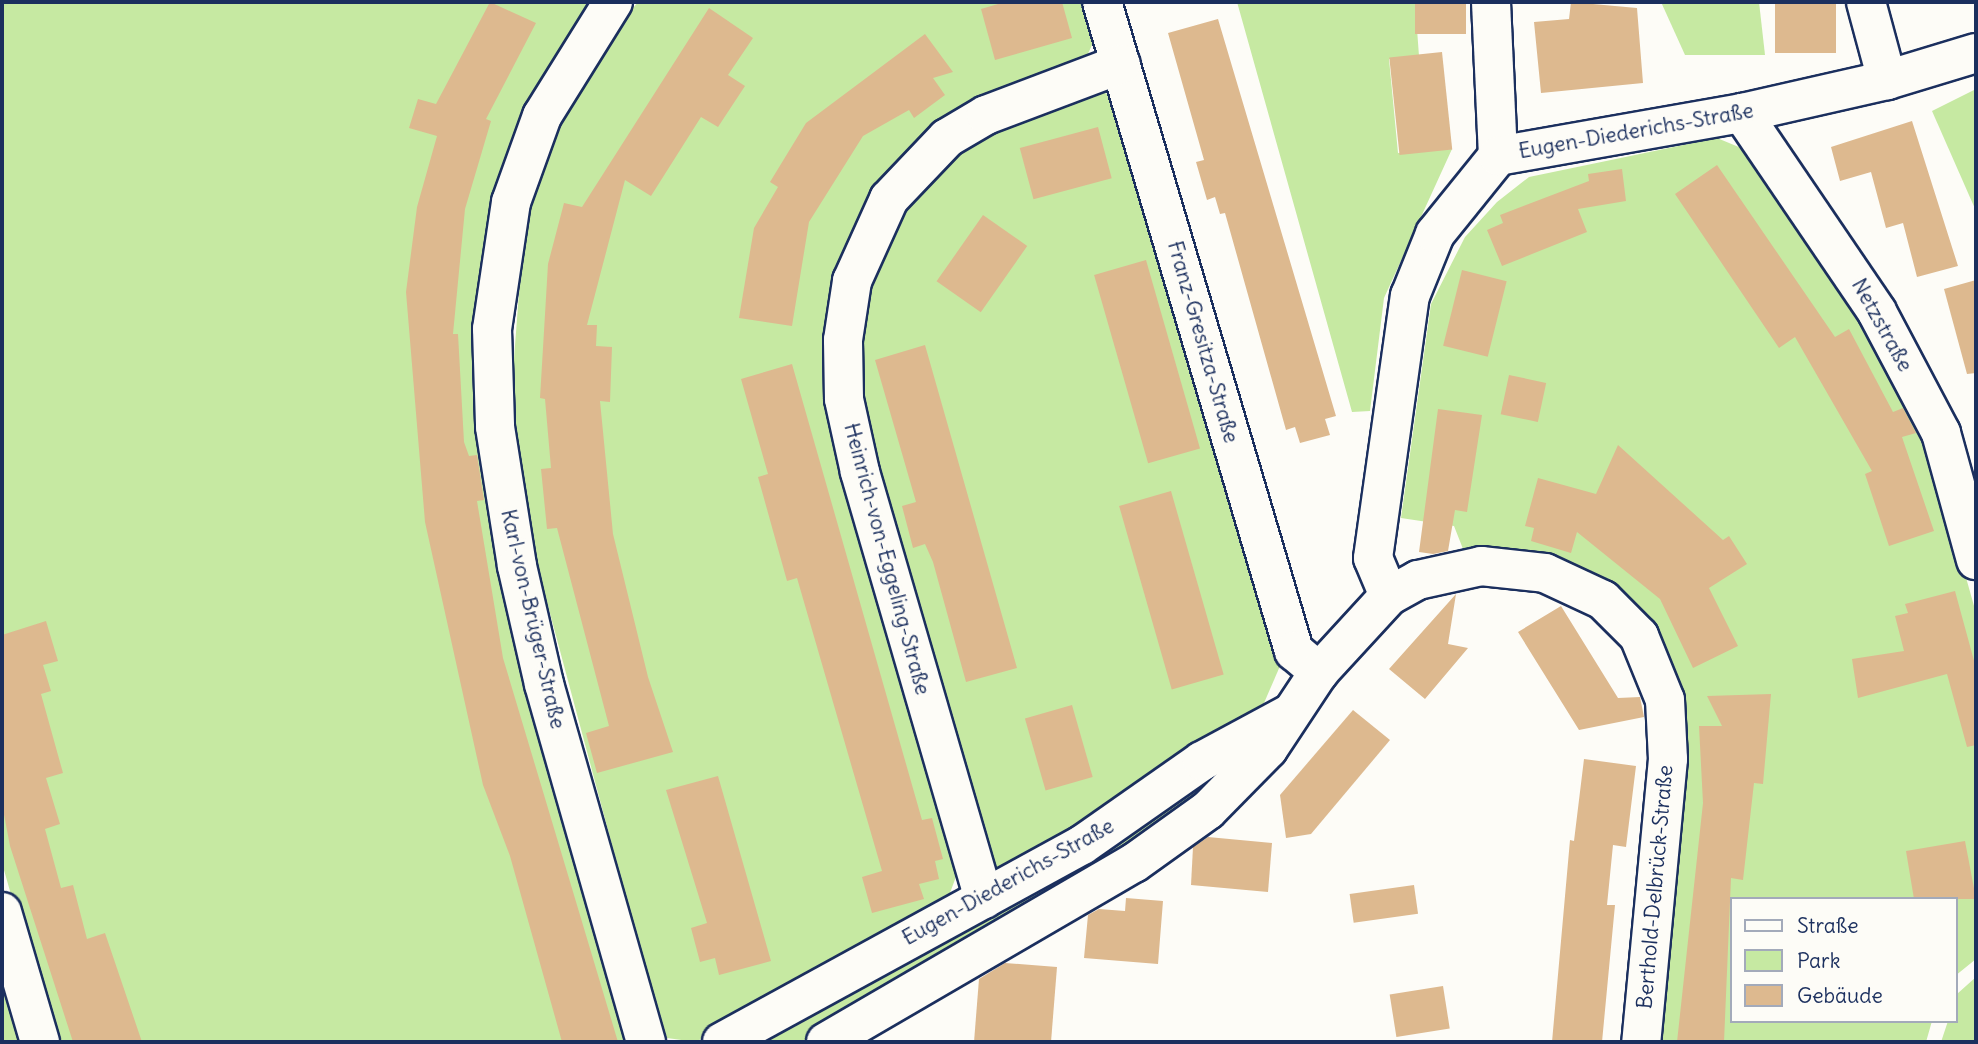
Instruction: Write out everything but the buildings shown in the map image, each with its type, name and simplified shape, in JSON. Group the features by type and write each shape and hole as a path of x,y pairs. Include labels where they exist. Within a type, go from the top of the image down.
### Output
{"street":[{"name":"Karl-von-Brüger-Straße","path":"613,2 542,116 511,202 492,329 494,390 517,566 544,684 646,1042"},
{"name":"Franz-Gresitza-Straße","path":"1102,2 1294,651 1319,672"},
{"path":"1491,2 1498,156"},
{"path":"1866,2 1887,80"},
{"name":"Eugen-Diederichs-Straße","path":"826,1042 1144,855 1208,810 1268,750 1289,714 1319,672 1389,596 1373,558 1410,296 1435,234 1498,156 1742,113 1887,80 1976,53"},
{"name":"Heinrich-von-Eggeling-Straße","path":"984,899 846,411 844,340 852,281 889,199 947,138 986,115 1121,64"},
{"name":"Netzstraße","path":"1742,113 1864,291 1934,421 1976,560"},
{"name":"Berthold-Delbrück-Straße","path":"1389,596 1418,580 1481,566 1545,573 1603,600 1639,636 1665,699 1668,759 1641,1042"},
{"name":"Eugen-Diederichs-Straße","path":"722,1042 1082,845 1251,731 1289,714"},
{"path":"2,912 40,1042"}],"green space":[{"path":"2,2 600,2 481,303 637,1042 53,1042 2,863"},
{"path":"638,2 1086,2 1096,36 1087,56 991,94 873,190 845,248 827,349 957,874 947,901 818,968 696,1042 667,1038 628,905 536,561 511,398 523,240 538,173 568,101 597,52"},
{"path":"1237,2 1415,2 1419,56 1389,59 1398,153 1452,149 1384,298 1370,411 1352,412"},
{"path":"1661,2 1759,2 1765,55 1685,55"},
{"path":"1093,87 1117,99 1280,666 1264,703 1144,789 1005,871 985,864 867,454 855,375 862,302 897,209 954,149"},
{"path":"1976,89 1976,211 1932,111"},
{"path":"1717,138 1746,150 1864,321 1925,432 1976,613 1976,959 1957,974 1957,897 1730,897 1730,1023 1931,1023 1926,1042 1662,1042 1685,780 1683,693 1616,591 1583,569 1519,554 1465,554 1454,526 1401,518 1431,304 1465,237 1497,202 1529,177"},
{"path":"1233,752 1189,811 808,1042 742,1042"},
{"path":"2,955 27,1042 2,1042"},
{"path":"1976,977 1976,1042 1941,1042 1947,1023 1957,1023 1957,994"}]}
